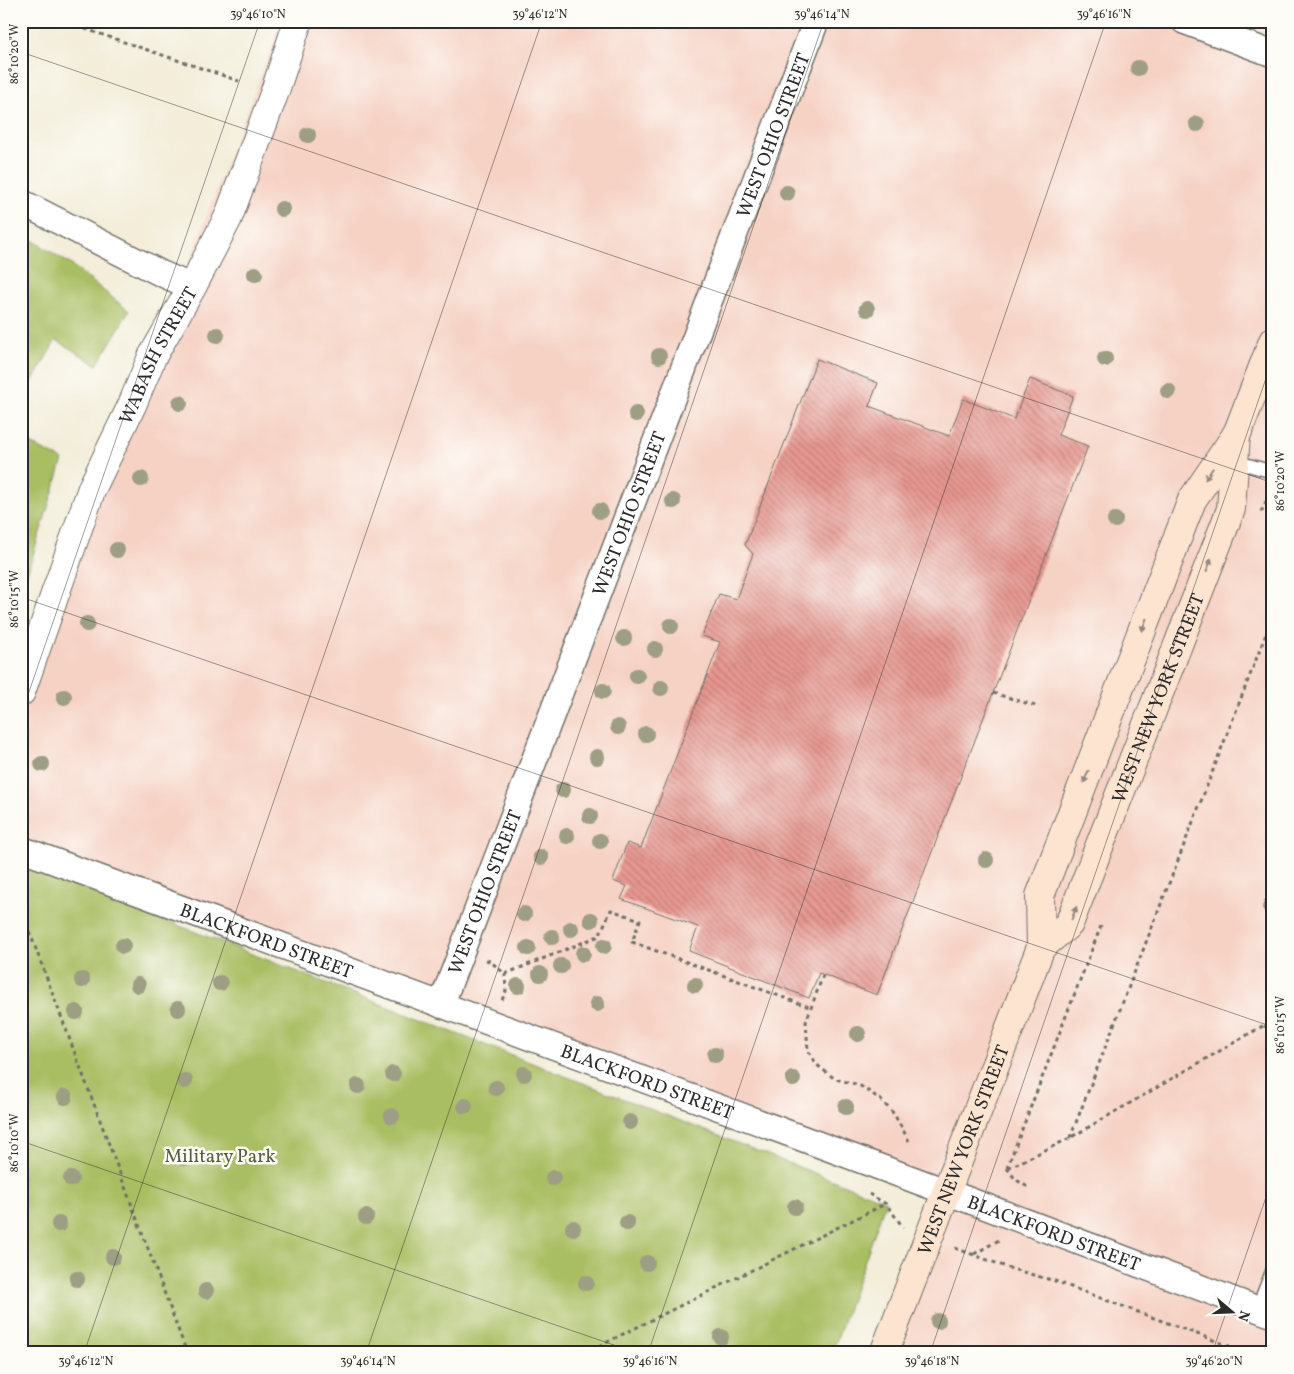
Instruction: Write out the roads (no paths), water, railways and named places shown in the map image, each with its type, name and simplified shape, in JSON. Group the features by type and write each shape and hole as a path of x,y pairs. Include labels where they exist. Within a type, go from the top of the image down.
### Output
{"main road":[{"name":"WEST NEW YORK STREET","path":"884,1353 1041,948 1040,896 1192,500 1236,434 1273,341"},
{"name":"WEST NEW YORK STREET","path":"1041,948 1069,924 1231,509 1236,434"}],"street":[{"name":"WABASH STREET","path":"21,692 92,488 132,406 152,357 192,287 228,218 274,94 298,21"},
{"name":"WEST OHIO STREET","path":"441,1005 816,21"},
{"path":"1184,21 1273,54"},
{"path":"21,202 160,273 192,287"},
{"name":"BLACKFORD STREET","path":"21,849 1265,1312"}],"lane":[{"path":"1234,461 1273,472"},
{"path":"1265,1312 1273,1269"}],"park label":[{"name":"Military Park","path":"220,1155"}]}
